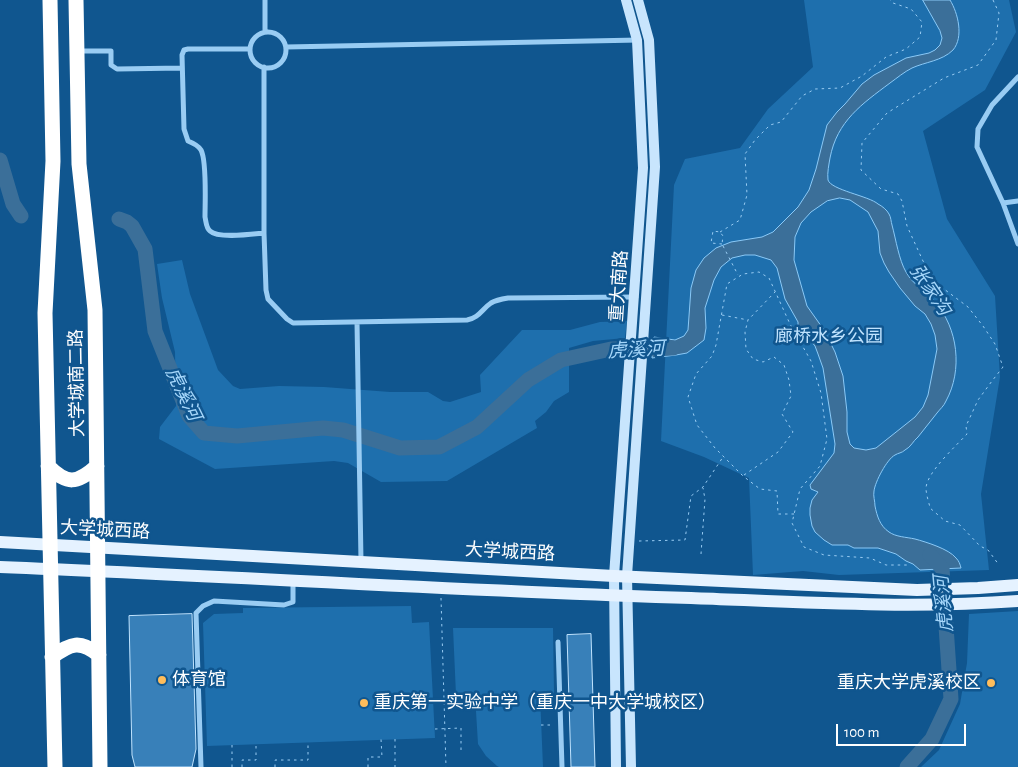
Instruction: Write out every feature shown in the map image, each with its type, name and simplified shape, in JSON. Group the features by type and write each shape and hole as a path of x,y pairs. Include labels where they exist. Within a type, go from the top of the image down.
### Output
{"highway":[{"name":"大学城南二路","path":"50,0 53,161 44,313 55,767"},
{"name":"大学城南二路","path":"76,0 79,164 95,310 100,767"},
{"path":"48,466 59,477 71,480 85,476 97,466"},
{"path":"52,656 64,648 77,644 90,648 99,655"}],"main road":[{"name":"重大南路","path":"616,767 614,576 643,168 637,40 626,0"},
{"name":"重大南路","path":"631,767 627,596 655,167 649,40 638,0"},
{"name":"大学城西路","path":"0,542 614,576 917,590 1018,586"},
{"path":"0,567 614,596 917,605 1018,601"}],"street":[{"path":"265,0 265,32"},
{"path":"265,32 277,34 281,37 286,47 284,58 276,66 270,68 259,65 254,61 250,49 255,38 265,32"},
{"path":"286,47 649,40"},
{"path":"250,49 184,50 182,55 184,130 188,141 200,148 204,159 206,225 210,232 218,235 264,233"},
{"path":"77,51 111,51 112,65 117,69 182,68"},
{"path":"264,67 266,290 268,299 293,323 474,319 489,304 496,300 508,298 646,297"},
{"path":"1018,77 992,105 978,129 977,148 1003,203 1018,244"},
{"path":"1003,203 1018,201"},
{"path":"357,322 361,561"},
{"path":"201,767 196,612 202,606 214,601 284,605 293,602 293,580"},
{"path":"558,642 562,767"}],"path":[{"path":"722,244 711,243 713,231 720,232 740,220 747,196 745,154 755,140 770,125 781,122 802,96 815,89 840,88 862,76 886,57 906,49 920,37 922,22 912,9 893,3 890,0"},
{"path":"993,0 999,13 996,40 978,65 944,78 887,113 862,143 861,170 881,189 898,194 902,201 907,226 934,278 940,286 968,307 995,344 1004,367 978,400 966,426 968,434 947,454 931,474 926,487 930,508 946,521 960,525 980,546 988,550 999,565"},
{"path":"720,232 723,236 722,244 738,276"},
{"path":"794,514 778,514 777,491 760,489 743,476 715,448 696,425 688,397 696,374 712,356 716,346 727,284 743,274 760,272 769,278 790,324 811,361 820,393 827,439 820,466 800,489 792,523 804,547 824,555 870,558 886,565 907,566"},
{"path":"743,476 778,452 793,432 782,414 791,396 789,380 784,365 774,357 763,362 753,359 746,349 748,320 775,291"},
{"path":"721,315 748,320"},
{"path":"630,541 685,540 691,496 703,487 723,456"},
{"path":"701,554 705,499 703,487"},
{"path":"441,588 446,767"},
{"path":"541,726 560,724"},
{"path":"435,729 461,728 461,753"},
{"path":"395,739 396,767"},
{"path":"368,767 368,757 382,756 382,740"},
{"path":"275,767 275,760 308,760 308,742"},
{"path":"242,767 242,760 256,760 256,744"},
{"path":"232,745 232,767"}],"green space":[{"name":"廊桥水乡公园","path":"804,0 1009,0 1016,32 985,90 923,131 947,219 995,296 1000,377 981,494 989,570 839,575 803,571 753,575 749,478 704,457 661,441 674,185 685,159 740,148 768,109 813,67"},
{"path":"182,260 190,294 218,370 233,386 240,389 279,386 390,392 428,392 443,401 450,402 481,392 480,375 522,330 570,330 600,322 627,321 625,338 593,341 569,348 569,392 554,401 546,412 535,421 537,428 447,481 381,482 348,463 334,461 215,469 159,439 160,427 176,406 175,352 162,298 157,264"},
{"path":"411,606 412,623 429,622 435,738 207,746 203,623 214,614 243,613 243,608"},
{"name":"重庆大学虎溪校区","path":"1018,611 1018,767 921,767 939,750 960,704 967,663 969,614"},
{"path":"453,628 553,628 554,693 540,695 543,767 499,767 486,756 478,744 475,695 456,695"}],"shaded area":[{"path":"923,0 950,0 959,25 956,45 944,57 903,73 852,114 833,145 828,174 828,180 831,184 873,201 887,211 906,272 912,281 943,312 953,337 956,350 955,376 945,403 909,447 888,461 874,491 877,513 881,524 886,530 895,535 920,540 943,549 956,558 961,568 920,570 896,554 878,548 854,548 848,545 832,545 815,532 812,526 810,508 812,500 818,492 811,489 810,485 834,453 835,444 823,368 815,346 798,325 785,299 777,268 771,260 755,255 745,255 732,258 721,267 714,280 705,308 706,328 704,340 687,353 652,358 654,337 675,340 684,336 688,330 691,288 696,270 704,258 716,248 731,242 762,237 773,232 798,207 809,190 827,125 837,112 862,84 874,75 906,58 935,50 940,45 942,38","holes":["840,198 850,200 868,212 878,231 880,253 884,263 900,288 915,306 925,314 935,335 937,349 928,395 923,407 915,417 876,448 866,450 854,448 850,444 847,432 843,376 835,352 824,330 807,306 794,260 795,237 801,223 811,212 827,201"]}],"building":[{"name":"体育馆","path":"192,614 196,749 192,767 135,767 132,755 129,616"},
{"path":"591,634 595,767 571,767 567,635"}],"waterway":[{"name":"虎溪河","path":"0,160 13,204 21,216"},
{"name":"虎溪河","path":"119,219 132,226 145,249 155,331 189,416 204,433 237,436 323,428 343,430 400,448 439,447 477,427 528,380 561,360 611,349 673,348"},
{"name":"虎溪河","path":"907,767 932,739 951,699 942,568 930,555"}],"place":[{"name":"体育馆","path":"162,680"},
{"name":"重庆大学虎溪校区","path":"991,683"},
{"name":"重庆第一实验中学（重庆一中大学城校区）","path":"364,703"}],"water label":[{"name":"张家沟","path":"930,290"}]}
